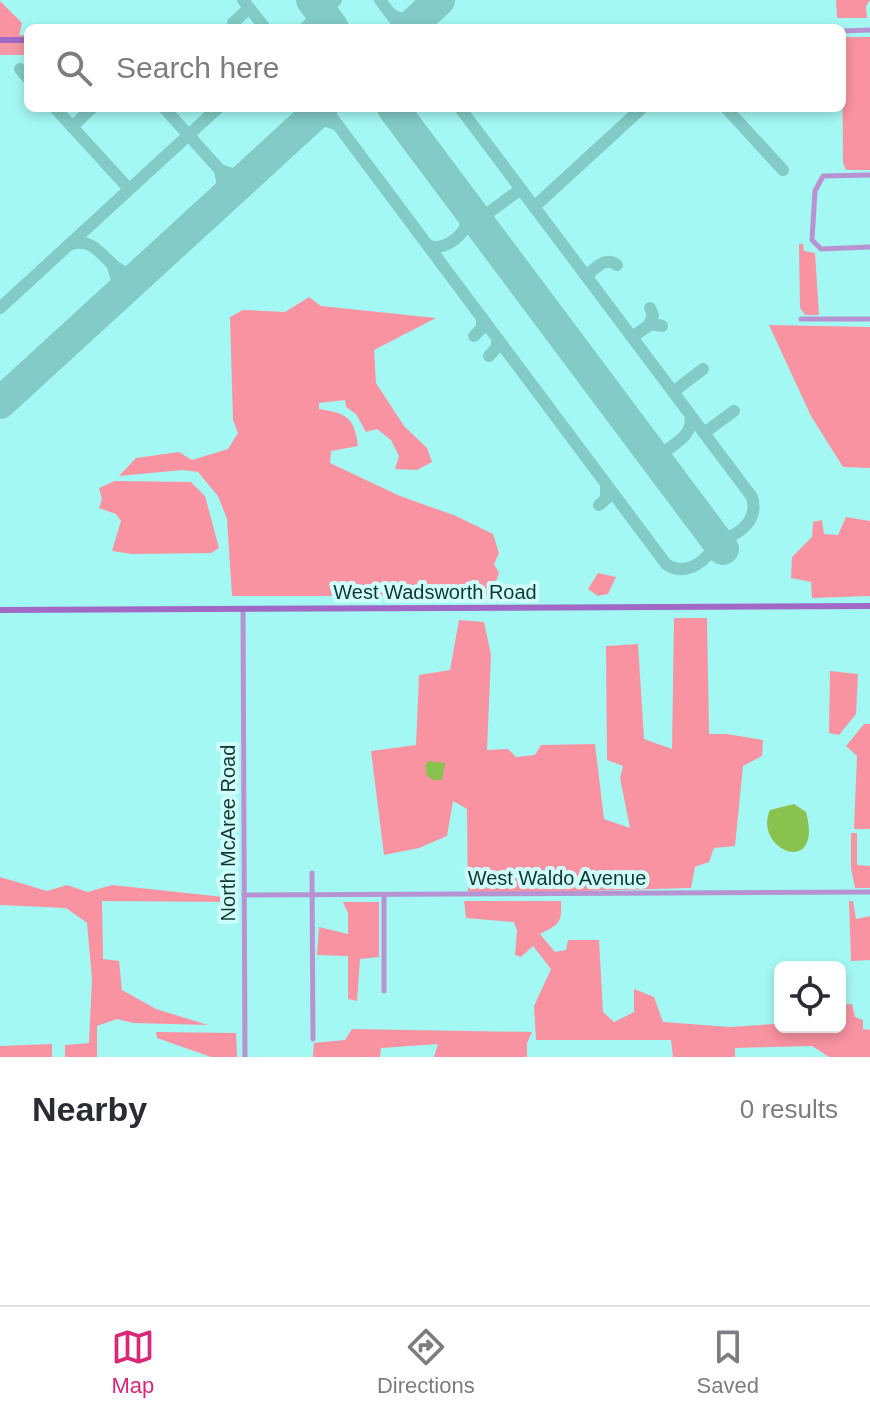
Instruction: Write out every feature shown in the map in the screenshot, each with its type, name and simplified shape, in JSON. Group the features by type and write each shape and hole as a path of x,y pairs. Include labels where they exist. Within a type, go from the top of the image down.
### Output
{"main road":[{"path":"0,40 24,40"},
{"name":"West Wadsworth Road","path":"0,610 870,606"}],"street":[{"path":"846,31 870,30"},
{"path":"870,175 823,176 815,191 812,240 821,249 870,247"},
{"path":"801,319 870,319"},
{"name":"North McAree Road","path":"243,609 245,1057"},
{"path":"312,873 313,1039"},
{"name":"West Waldo Avenue","path":"244,895 870,892"},
{"path":"384,895 384,991"}],"shaded area":[{"path":"836,0 870,0 866,6 867,18 837,18"},
{"path":"0,1 22,23 19,36 0,36"},
{"path":"24,35 24,55 0,55 0,36"},
{"path":"846,37 870,37 870,170 846,170 843,163"},
{"path":"799,244 803,244 804,251 815,253 819,315 805,315 800,308"},
{"path":"309,297 321,306 436,318 374,350 376,383 404,426 427,448 432,462 417,470 395,469 399,456 391,440 377,429 366,432 356,414 346,407 345,400 319,403 319,409 347,418 356,436 358,446 331,451 330,463 493,534 499,553 494,564 499,573 491,596 232,596 227,519 218,496 198,472 183,470 119,476 136,458 179,452 192,460 228,449 238,433 233,420 230,317 243,310 285,312"},
{"path":"769,325 870,327 870,468 843,467 811,416"},
{"path":"115,481 191,482 205,496 219,548 211,553 132,554 112,551 121,521 116,514 99,508 102,499 99,488"},
{"path":"846,517 870,521 870,596 812,598 811,582 791,578 792,557 812,537 813,522 822,520 824,534 838,535"},
{"path":"598,573 616,577 608,594 598,596 588,589"},
{"path":"674,618 707,618 709,734 763,740 762,756 743,766 735,846 714,848 709,862 695,867 691,888 468,894 467,809 453,801 447,836 419,848 384,855 371,751 416,745 419,675 450,670 459,620 484,622 491,655 487,750 508,749 516,757 535,755 541,745 595,744 604,819 630,828 620,778 623,766 607,760 606,646 638,644 644,739 672,749"},
{"path":"830,671 858,674 856,714 839,735 829,733"},
{"path":"864,724 870,724 870,829 854,829 857,756 846,746"},
{"path":"428,761 445,763 442,780 427,776 425,767"},
{"path":"794,804 806,812 809,833 805,846 798,851 788,851 778,846 771,837 767,824 770,810"},
{"path":"851,833 857,833 857,865 870,866 870,888 855,888 851,868"},
{"path":"0,877 47,891 67,885 88,892 112,885 233,898 235,902 102,901 103,959 119,961 122,990 156,1009 208,1025 133,1023 117,1019 97,1026 97,1057 65,1057 65,1045 89,1043 92,979 87,923 66,908 0,905"},
{"path":"464,901 561,901 558,922 540,934 555,952 566,950 568,940 599,940 603,1012 614,1022 634,1012 634,989 654,997 663,1022 730,1027 774,1024 774,1033 846,1033 846,1004 852,1004 855,1017 863,1020 863,1029 870,1030 870,1057 829,1057 812,1046 735,1048 735,1057 673,1057 671,1040 536,1040 534,1006 551,969 533,946 521,957 515,955 517,931 514,922 466,918"},
{"path":"849,901 853,901 856,919 870,916 870,960 851,961"},
{"path":"343,902 379,902 379,957 360,959 357,1001 348,999 348,956 317,955 319,927 348,934 348,913"},
{"path":"352,1029 532,1032 527,1043 527,1057 434,1057 438,1044 381,1048 380,1057 313,1057 314,1043 345,1040"},
{"path":"156,1032 236,1033 237,1057 211,1057 157,1038"},
{"path":"52,1044 52,1057 0,1057 0,1046"}],"taxiway":[{"path":"243,0 262,24"},
{"path":"309,24 336,0"},
{"path":"380,0 398,24"},
{"path":"233,23 249,8"},
{"path":"390,13 407,19 424,14"},
{"path":"20,69 24,74"},
{"path":"59,112 129,189"},
{"path":"72,127 88,112"},
{"path":"168,112 220,170 243,175 266,159"},
{"path":"0,308 214,112"},
{"path":"328,112 666,564 685,569 703,560 712,550 710,532"},
{"path":"463,112 752,497 753,511 744,527 726,538 710,532"},
{"path":"534,207 638,112"},
{"path":"730,112 783,170"},
{"path":"305,124 324,120 338,125"},
{"path":"214,207 224,192 220,170"},
{"path":"477,221 521,189"},
{"path":"428,245 442,246 457,238 467,223 467,207"},
{"path":"465,229 476,227 487,234"},
{"path":"72,244 84,243 94,247 118,269 127,273 138,272 152,264"},
{"path":"586,276 605,262 617,265"},
{"path":"111,302 118,282 113,267"},
{"path":"649,325 653,315 650,308"},
{"path":"474,336 482,328 482,318"},
{"path":"632,337 651,324 662,326"},
{"path":"489,356 497,347 497,338"},
{"path":"673,392 703,369"},
{"path":"704,433 734,411"},
{"path":"655,458 685,435 691,422 690,415"},
{"path":"599,505 606,499 606,484"}],"runway":[{"path":"312,0 330,24"},
{"path":"413,24 439,0"},
{"path":"0,403 318,112"},
{"path":"396,112 723,549"}]}
